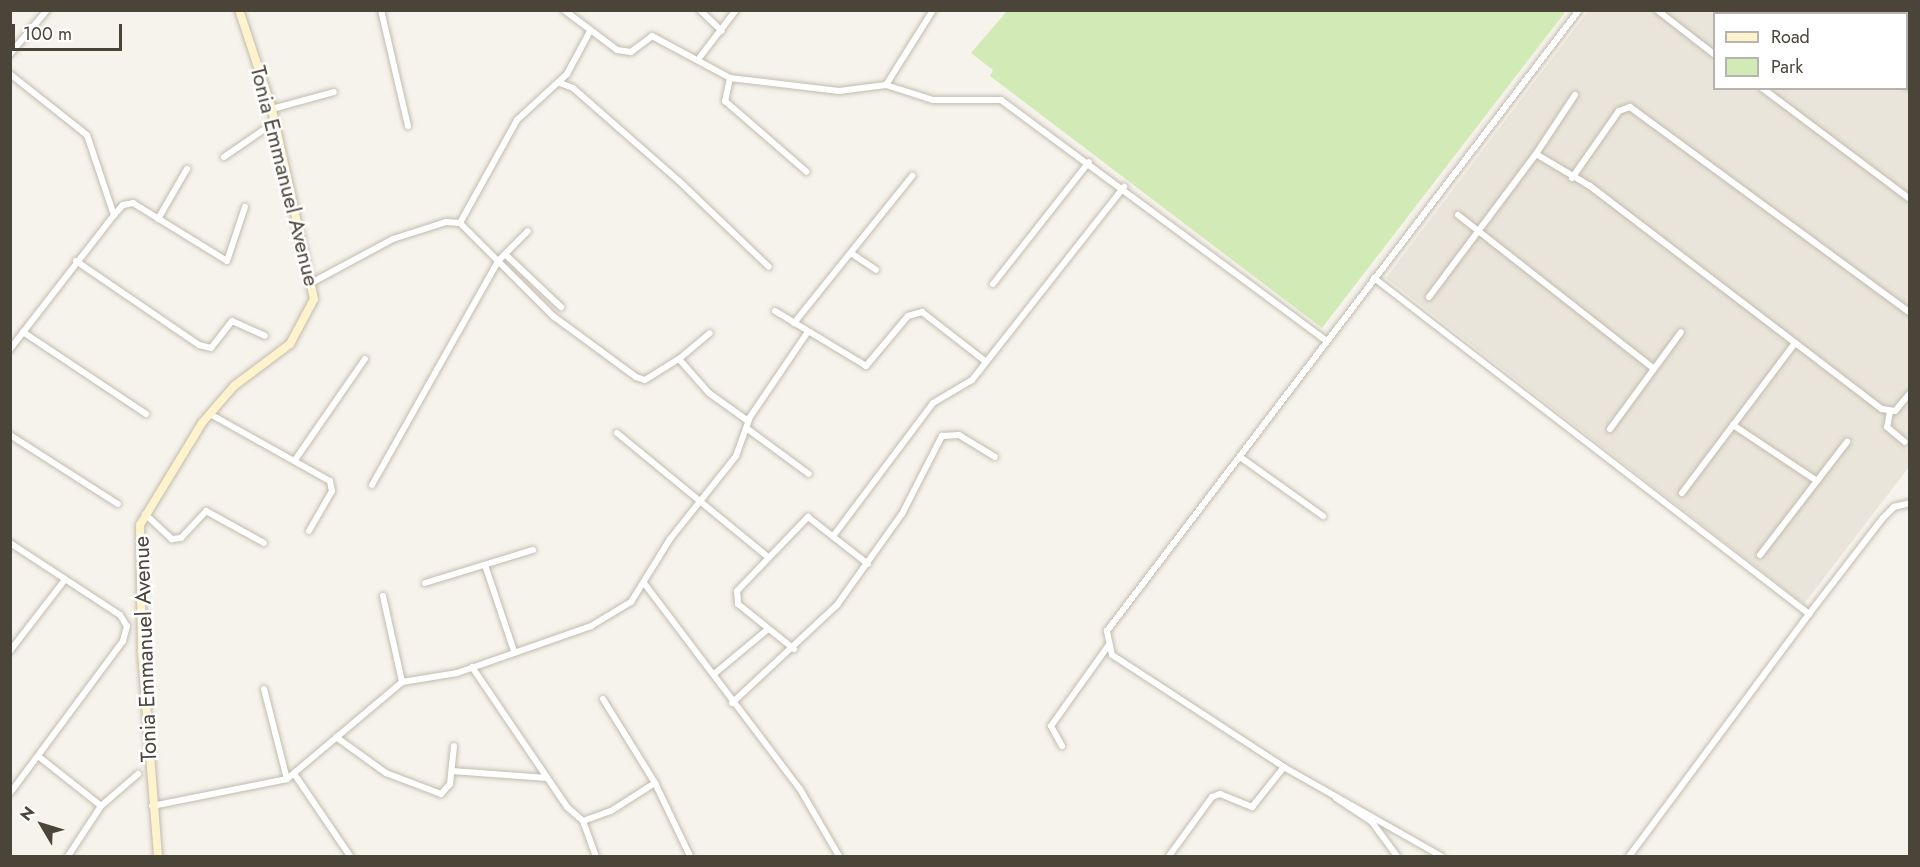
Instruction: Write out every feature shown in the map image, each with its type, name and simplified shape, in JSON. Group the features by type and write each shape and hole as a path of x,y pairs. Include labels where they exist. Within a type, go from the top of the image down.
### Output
{"street":[{"path":"10,54 47,10"},
{"name":"Tonia Emmanuel Avenue","path":"158,856 152,806 138,555 145,513 210,414 234,386 290,344 311,309 313,282 272,109 239,10"},
{"path":"381,10 408,126"},
{"path":"564,10 589,33 625,53 652,36 700,57 730,78 838,90 886,85 933,100 1001,100 1124,187 1325,340"},
{"path":"700,10 722,31"},
{"path":"700,57 736,10"},
{"path":"886,85 933,10"},
{"path":"1062,746 1051,726 1108,646 1111,624 1240,457 1325,340 1579,10"},
{"path":"1657,10 1713,53"},
{"path":"313,282 393,239 460,223 522,113 560,83 589,33"},
{"path":"10,74 84,131 114,215"},
{"path":"730,78 725,100 807,172"},
{"path":"560,83 679,181 769,267"},
{"path":"1765,90 1910,199"},
{"path":"272,109 334,92"},
{"path":"1429,297 1536,154 1575,95"},
{"path":"1572,178 1619,111 1630,107 1910,313"},
{"path":"224,156 275,122"},
{"path":"1536,154 1572,178 1890,412"},
{"path":"993,284 1089,162"},
{"path":"158,219 187,169"},
{"path":"794,323 912,176"},
{"path":"834,535 933,403 967,384 1124,187"},
{"path":"10,349 76,261 114,215 129,203 227,261 245,207"},
{"path":"1458,215 1653,368"},
{"path":"460,223 554,316 640,380 679,359 710,333"},
{"path":"372,485 498,261 528,231"},
{"path":"851,253 876,270"},
{"path":"506,255 561,307"},
{"path":"76,261 199,345 211,348 232,321 265,336"},
{"path":"1374,278 1809,614"},
{"path":"775,311 807,333 866,366 908,316 922,312 985,361"},
{"path":"23,332 146,414"},
{"path":"1610,429 1681,332"},
{"path":"152,806 287,779 295,775 402,682 472,667 602,621 631,602 749,430 748,421 807,333"},
{"path":"1682,493 1796,343"},
{"path":"295,460 365,359"},
{"path":"679,359 709,393 748,421"},
{"path":"1905,442 1887,427 1890,412 1910,393"},
{"path":"210,414 295,460 333,486 309,531"},
{"path":"1733,425 1817,481"},
{"path":"749,430 809,474"},
{"path":"617,433 767,556"},
{"path":"10,435 118,504"},
{"path":"732,703 794,649 868,564 942,436 959,435 994,457"},
{"path":"1761,555 1847,442"},
{"path":"1240,457 1323,516"},
{"path":"1629,856 1883,518 1894,507 1910,503"},
{"path":"145,513 172,539 182,538 206,511 264,543"},
{"path":"794,649 767,630 734,597 767,556 801,518 814,518 868,564"},
{"path":"10,543 64,581 120,615 127,626 123,641 10,793"},
{"path":"425,583 533,550"},
{"path":"485,565 514,651"},
{"path":"10,651 64,581"},
{"path":"644,583 714,674 732,703 800,789 839,856"},
{"path":"383,596 402,682"},
{"path":"714,674 767,630"},
{"path":"1108,646 1112,655 1284,767 1441,856"},
{"path":"472,667 547,778 583,821 596,856"},
{"path":"264,689 287,779"},
{"path":"603,699 655,783 690,856"},
{"path":"336,737 386,773 441,794 452,771 454,746"},
{"path":"38,756 101,806"},
{"path":"1169,856 1212,797 1220,794 1252,807 1284,767"},
{"path":"452,771 547,778"},
{"path":"68,856 101,806 138,774"},
{"path":"295,775 350,856"},
{"path":"583,821 611,811 655,783"},
{"path":"1329,792 1372,822 1397,856"}],"shaded area":[{"path":"1588,11 1909,11 1909,467 1804,604 1386,278"}],"green space":[{"path":"1007,11 1566,11 1322,328 990,76 993,70 971,53"}]}
